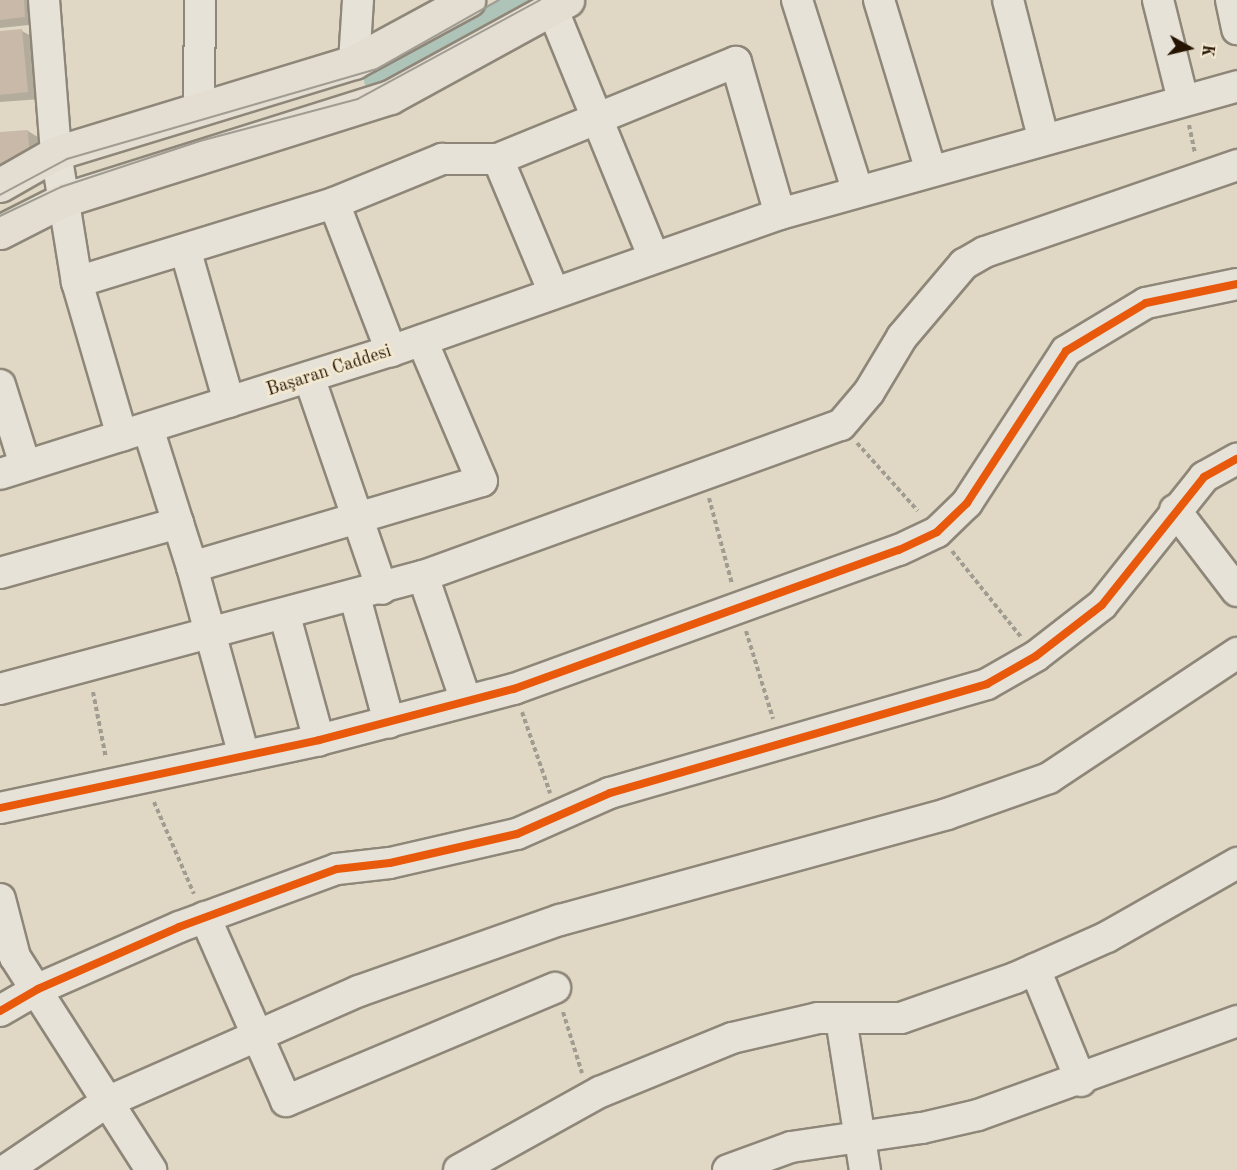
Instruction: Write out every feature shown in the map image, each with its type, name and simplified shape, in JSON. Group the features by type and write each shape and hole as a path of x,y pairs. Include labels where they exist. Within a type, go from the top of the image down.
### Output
{"main road":[{"path":"0,185 56,153 199,107 354,62 468,0"},
{"path":"0,232 63,200 390,97 560,4"}],"street":[{"path":"44,0 56,153 77,282 135,432 178,523 214,634 244,756"},
{"path":"199,107 200,0"},
{"path":"354,62 358,0"},
{"path":"797,0 858,192"},
{"path":"879,0 930,168"},
{"path":"1008,0 1044,137"},
{"path":"1158,0 1183,100"},
{"path":"1230,0 1237,29"},
{"path":"560,4 596,116 653,256"},
{"path":"77,282 186,252 333,203 442,159 498,159 596,116 736,62 780,214"},
{"name":"Başaran Caddesi","path":"13,470 391,351 653,256 780,214 858,192 930,168 1237,86"},
{"path":"498,159 554,293"},
{"path":"0,689 285,616 423,576 840,425 869,392 902,337 964,264 984,252 1135,204 1199,174 1237,165"},
{"path":"333,203 391,351"},
{"path":"186,252 229,402"},
{"path":"0,808 110,782 319,741 514,689 899,550 937,532 991,471 1066,351 1146,303 1237,284"},
{"path":"192,567 359,521 482,481 422,340"},
{"path":"309,377 359,521 389,722"},
{"path":"0,384 13,470"},
{"path":"0,1011 38,989 205,918 337,869 390,863 517,834 558,813 987,684 1036,656 1102,604 1175,510 1204,477 1237,459"},
{"path":"1175,510 1237,591"},
{"path":"0,573 178,523"},
{"path":"423,576 466,701"},
{"path":"285,616 319,741"},
{"path":"16,1167 107,1102 256,1033 560,920 947,814 1049,778 1237,654"},
{"path":"459,1170 590,1097 732,1038 800,1020 901,1018 1035,969 1107,937 1237,863"},
{"path":"0,899 15,957 38,989 151,1170"},
{"path":"205,918 286,1101 555,988"},
{"path":"1035,969 1081,1081"},
{"path":"842,1019 858,1136 865,1170"},
{"path":"728,1170 791,1147 943,1124 1081,1081 1237,1021"}],"path":[{"path":"1183,100 1199,174"},
{"path":"88,666 110,782"},
{"path":"514,689 558,813"},
{"path":"143,776 205,918"},
{"path":"555,988 590,1097"}],"building":[{"path":"0,0 24,0 25,17 0,20"},
{"path":"22,29 28,92 0,95 0,31"},
{"path":"28,130 30,162 0,164 0,132"}],"waterway":[{"path":"376,80 523,0"}],"tram line":[{"path":"0,195 67,159 377,69 499,0"},
{"path":"0,216 61,187 200,141 358,99 540,0"}],"cycle path":[{"path":"0,808 319,740 514,689 899,550 937,532 967,503 1066,351 1146,303 1237,284"},
{"path":"0,1011 38,989 179,927 337,869 390,863 517,834 610,793 987,684 1036,656 1102,605 1204,477 1237,459"}]}
